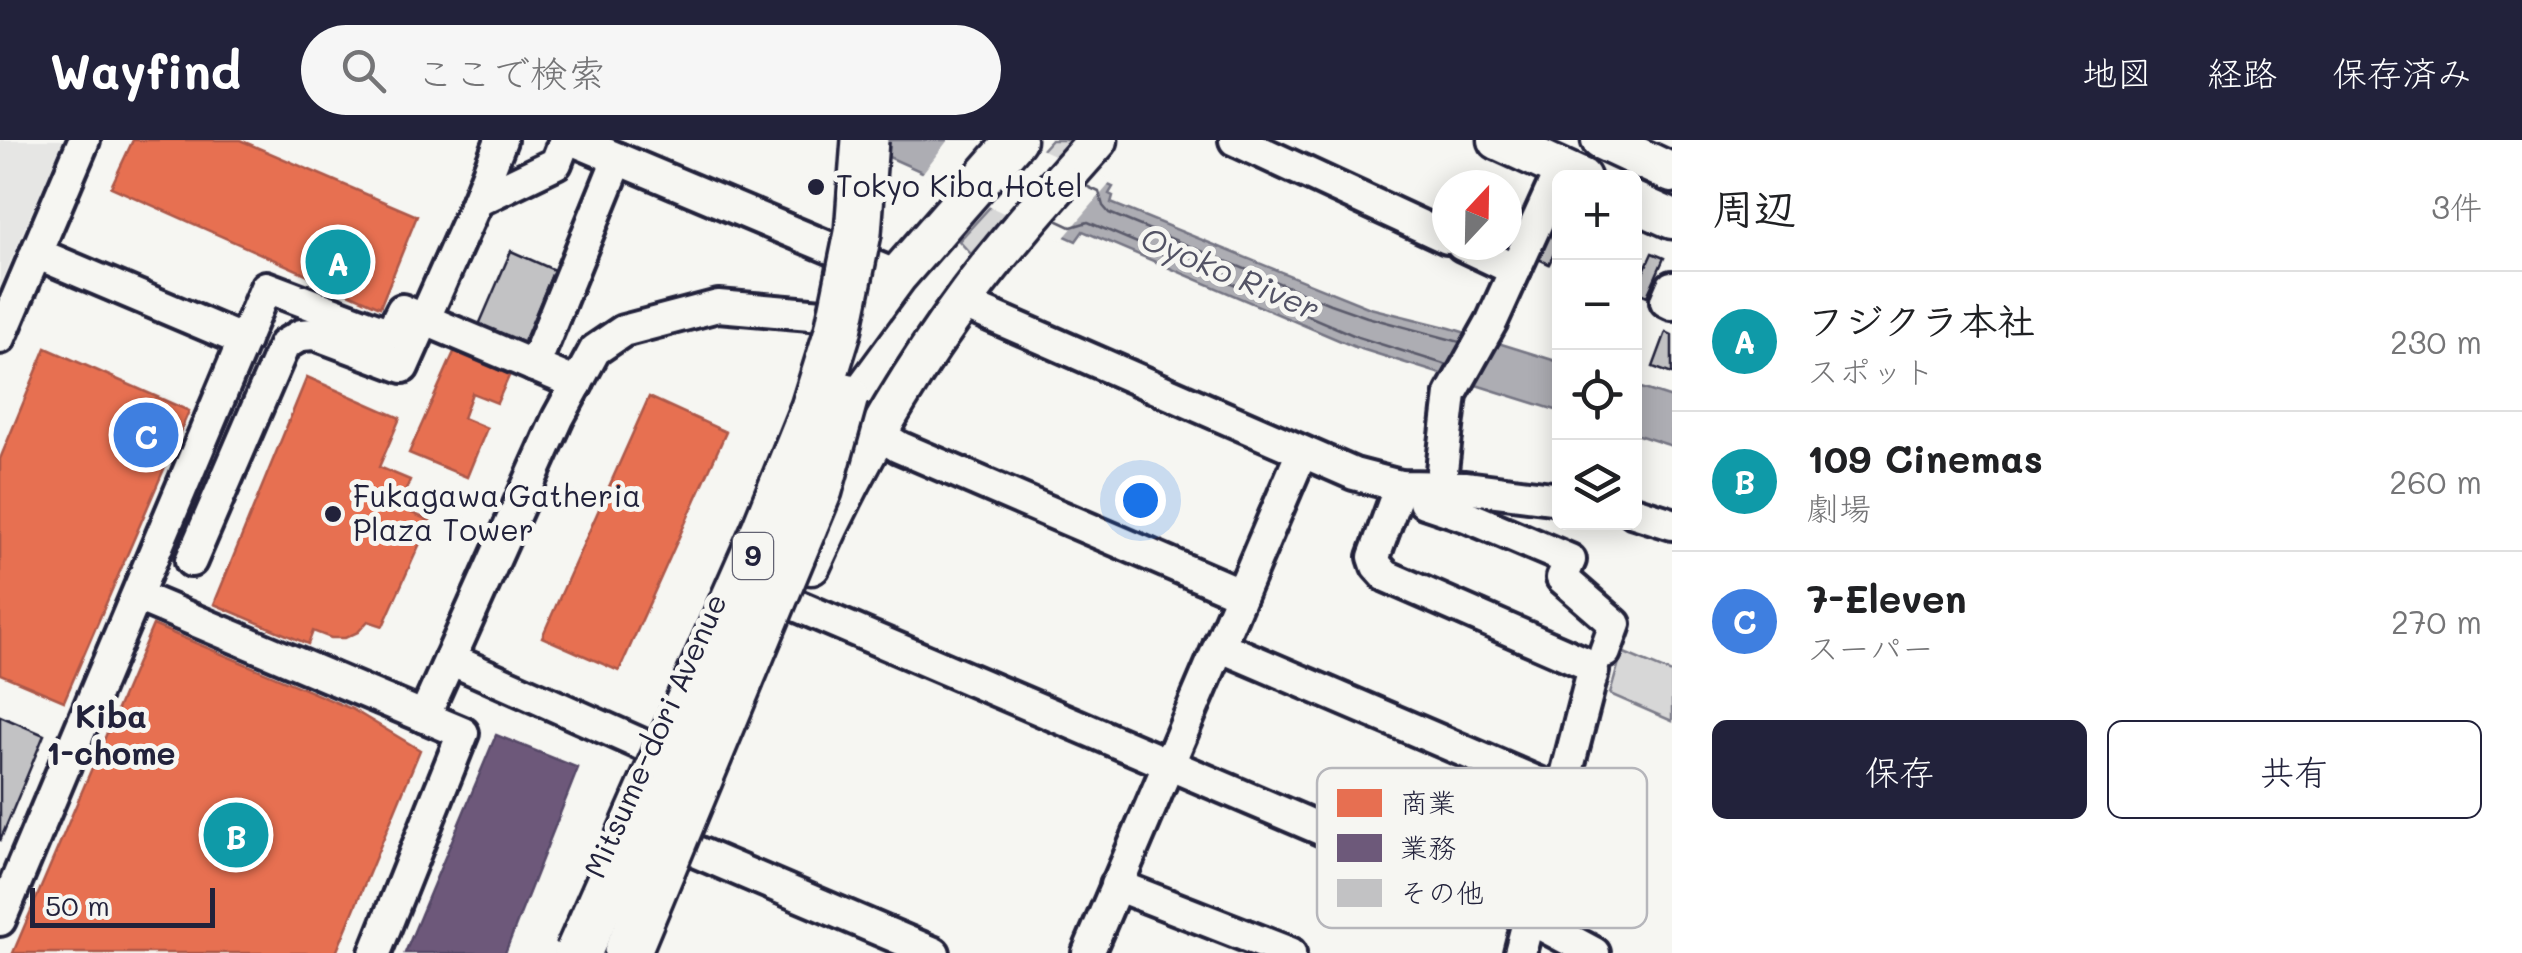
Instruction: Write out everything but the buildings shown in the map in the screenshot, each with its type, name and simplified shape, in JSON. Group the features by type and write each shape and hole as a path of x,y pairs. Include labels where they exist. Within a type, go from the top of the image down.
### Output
{"highway":[{"name":"9","path":"578,953 765,529 814,408 838,331 858,233 867,140"},
{"name":"9","path":"627,953 818,490 841,414 860,275 867,140"}],"main road":[{"name":"Mitsume-dori Avenue","path":"560,953 778,455 830,366 897,276 1016,140"},
{"path":"1498,140 1565,170"},
{"path":"1606,141 1672,172"},
{"path":"644,953 846,488 962,303 1007,244 1093,146"},
{"path":"1642,206 1672,219"}],"street":[{"path":"0,338 84,140"},
{"path":"191,561 284,345 301,335 315,334 403,366 501,140"},
{"path":"477,201 556,163 565,140"},
{"path":"573,140 897,276"},
{"path":"1234,140 1432,231"},
{"path":"1580,170 1606,141"},
{"path":"534,366 618,159"},
{"path":"1442,470 1450,394 1492,321 1515,270 1552,212"},
{"path":"36,253 244,340"},
{"path":"1494,260 1515,270"},
{"path":"0,920 266,287 390,334 402,310 577,384"},
{"path":"1672,287 1666,301 1672,304"},
{"path":"962,303 1354,474 1570,560 1562,578 1615,624 1605,652"},
{"path":"424,717 558,418 595,350 623,331 718,306 866,319"},
{"path":"1672,313 1668,322 1672,323"},
{"path":"877,433 899,447 1241,594"},
{"path":"1088,953 1302,452"},
{"path":"1412,494 1465,488 1552,498"},
{"path":"1412,494 1374,557 1386,576 1583,662 1593,671 1569,768"},
{"path":"1642,515 1672,524"},
{"path":"136,596 463,733 375,953"},
{"path":"793,604 1317,828"},
{"path":"1219,646 1502,768"},
{"path":"450,659 652,749"},
{"path":"619,819 934,953"},
{"path":"1116,885 1290,953"},
{"path":"1520,953 1526,928"},
{"path":"1548,928 1594,953"}],"shaded area":[{"path":"0,140 63,140 0,286"},
{"path":"1051,140 1074,140 971,254 959,241"},
{"path":"1622,652 1672,673 1672,721 1610,694"}],"water":[{"name":"Oyoko River","path":"851,140 1007,140 1113,187 1109,194 1113,196 1111,203 1370,308 1552,360 1552,409 1355,347 1083,231 1076,241"},
{"path":"1642,388 1672,398 1672,446 1642,436"}],"pier":[{"path":"948,140 1020,140 1112,181 1062,240 921,175"}],"place":[{"name":"Tokyo Kiba Hotel","path":"816,187"},
{"name":"フジクラ本社","path":"338,262"},
{"name":"7-Eleven","path":"146,435"},
{"name":"Fukagawa Gatheria Plaza Tower","path":"333,514"},
{"name":"109 Cinemas","path":"236,835"}],"district":[{"name":"Kiba 1-chome","path":"111,736"}]}
